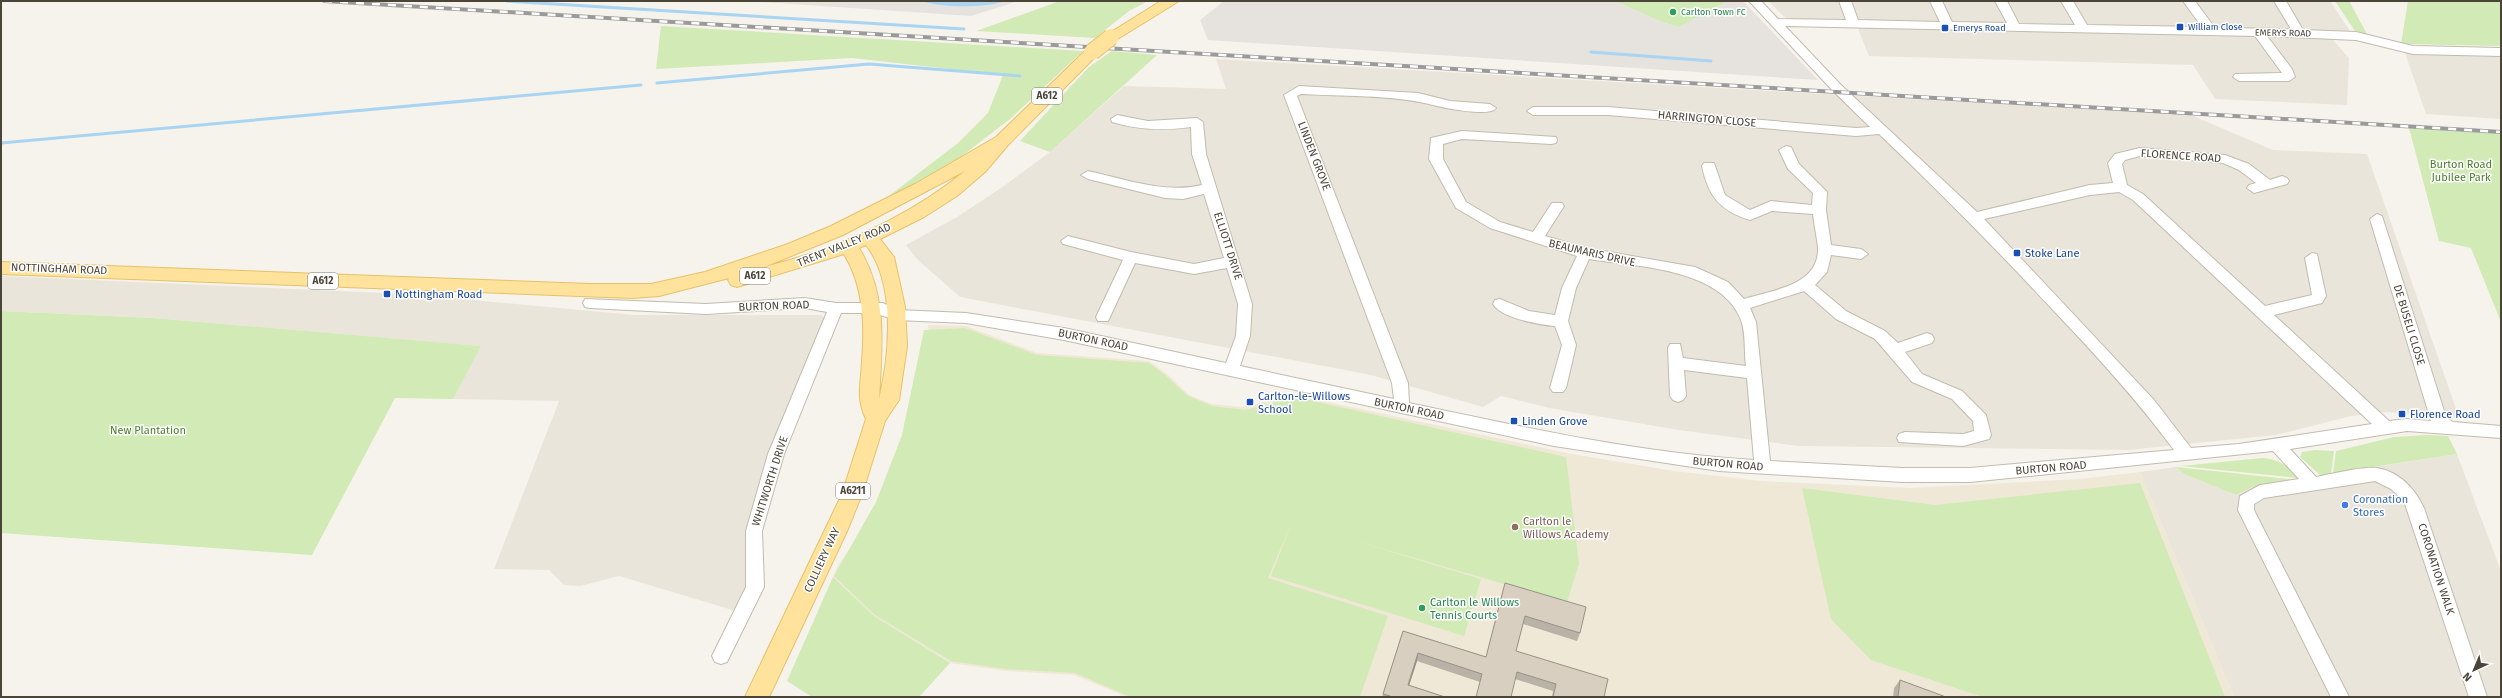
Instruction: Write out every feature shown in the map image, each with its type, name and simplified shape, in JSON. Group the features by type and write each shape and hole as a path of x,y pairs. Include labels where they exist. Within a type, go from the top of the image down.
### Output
{"main road":[{"name":"TRENT VALLEY ROAD","path":"853,233 869,236 894,226 956,187 992,156 1002,141 1092,52 1111,38 1172,1"},
{"name":"TRENT VALLEY ROAD","path":"652,290 704,288 767,273 853,233 1002,141"},
{"name":"A612","path":"652,290 753,263 767,264 807,251 853,233"},
{"path":"853,233 870,290 873,308 869,404 876,419"},
{"name":"COLLIERY WAY","path":"757,697 840,522 852,494 876,419 888,400 898,346 897,311 885,257 869,236"},
{"name":"NOTTINGHAM ROAD","path":"1,268 590,291 652,290"}],"street":[{"path":"1755,1 1837,88 1974,217 2136,389 2187,455"},
{"path":"1845,1 1853,23"},
{"path":"1936,1 1947,24"},
{"path":"2001,1 2014,26"},
{"path":"2067,1 2082,27"},
{"path":"2189,1 2211,31"},
{"path":"2280,1 2299,33"},
{"name":"EMERYS ROAD","path":"1775,22 1947,24 2299,33 2356,36 2413,50 2497,56"},
{"path":"2247,81 2289,77 2288,72 2259,33"},
{"name":"LINDEN GROVE","path":"1402,408 1400,383 1290,95 1299,90 1418,97 1450,105 1490,108"},
{"name":"HARRINGTON CLOSE","path":"1533,111 1608,111 1856,132 1881,130"},
{"name":"ELLIOTT DRIVE","path":"1117,119 1138,126 1158,127 1198,122 1199,154 1246,304 1243,336 1231,371"},
{"name":"BEAUMARIS DRIVE","path":"1551,140 1462,135 1436,141 1436,159 1461,205 1495,225 1585,253 1690,271 1723,286 1741,305 1749,322 1763,467"},
{"path":"1741,305 1806,285 1820,272 1825,249 1819,210 1820,192 1793,166 1786,150"},
{"name":"FLORENCE ROAD","path":"2120,187 2115,162 2120,157 2140,152 2225,159 2244,167 2261,186 2282,181"},
{"path":"1709,166 1712,187 1726,206 1750,215 1771,206 1819,210"},
{"path":"1088,174 1165,192 1183,194 1209,188"},
{"path":"1974,217 2090,190 2120,187 2138,197 2385,427"},
{"path":"1536,239 1557,206"},
{"name":"DE BUSELI CLOSE","path":"2377,219 2438,421 2447,426"},
{"path":"1068,241 1131,257 1194,269 1232,262"},
{"path":"1825,249 1861,254"},
{"path":"1558,388 1569,345 1561,321 1569,288 1585,253"},
{"path":"1103,317 1131,257"},
{"path":"2263,312 2317,299 2319,296 2312,258"},
{"path":"1806,285 1841,314 1880,335 1895,350 1917,378 1958,396 1980,419 1982,435 1963,440 1905,438"},
{"name":"BURTON ROAD","path":"590,303 676,303 706,309 805,303 836,308 873,308 966,318 1076,336 1231,371 1554,440 1665,458 1763,467 1902,476 1970,475 2278,446 2385,427 2407,425 2447,426 2501,432"},
{"name":"WHITWORTH DRIVE","path":"721,656 755,587 754,530 776,454 836,308"},
{"path":"1504,310 1542,320 1561,321"},
{"path":"1895,350 1927,339"},
{"path":"1675,348 1678,396"},
{"path":"1676,363 1754,374"},
{"path":"2278,446 2312,483"},
{"name":"CORONATION WALK","path":"2340,697 2246,510 2246,501 2260,492 2376,474 2397,484 2410,496 2416,508 2478,697"}],"shaded area":[{"path":"746,1 1019,1 971,16"},
{"path":"1224,1 1615,1 1662,22 1679,27 1728,1 1743,1 1818,80 1208,40 1200,20"},
{"path":"1768,1 2330,1 2356,40 2332,39 2349,58 2347,105 2215,99 2193,65 1869,56 1857,26 1793,25"},
{"path":"2405,53 2501,56 2501,119 2426,114"},
{"path":"1216,59 2191,115 2273,150 2367,154 2459,417 2386,412 2351,416 2276,435 2128,450 1799,446 1679,430 1549,408 1501,396 1483,407 1371,375 960,297 917,259 906,245 957,217 1001,188 1050,152 1124,86 1226,89"},
{"path":"1,276 408,294 634,315 821,315 828,322 774,449 749,586 739,612 619,576 580,586 564,585 549,570 494,569 559,401 453,399 480,346 153,318 1,311"},
{"name":"Carlton le Willows Academy","path":"928,325 966,326 1037,353 1149,361 1167,374 1189,395 1212,404 1242,407 1286,397 1304,397 1572,454 1674,471 1761,481 1910,488 2079,479 2140,472 2234,697 1127,697 1074,675 1006,671 950,663 874,616 833,577 838,565 902,478 933,361"},
{"path":"2457,454 2501,571 2501,697 2234,697 2140,472 2176,467 2184,474 2236,495 2244,490 2258,485"}],"green space":[{"path":"1060,1 1148,1 1129,11 1095,38 976,31"},
{"name":"Carlton Town FC","path":"1615,1 1728,1 1679,27 1662,22"},
{"path":"2335,1 2349,1 2367,34 2355,31"},
{"path":"2408,1 2501,1 2501,46 2401,44"},
{"path":"661,26 1083,51 1010,119 954,162 885,199 958,143 988,113 1003,75 852,58 656,69"},
{"path":"1112,51 1157,55 1050,152 1020,141 1089,67"},
{"name":"Burton Road Jubilee Park","path":"2409,128 2501,134 2501,322 2471,248 2439,241"},
{"name":"New Plantation","path":"1,311 153,318 481,346 453,399 395,398 312,555 1,533"},
{"path":"965,328 1037,355 1149,363 1188,396 1212,406 1245,410 1288,399 1304,399 1566,457 1579,564 1567,602 1349,539 1481,579 1464,636 1271,576 1292,522 1268,578 1388,616 1360,697 1131,697 1075,673 1006,669 951,661 875,615 834,576 876,502 902,435 924,330"},
{"path":"2426,435 2448,436 2457,454 2333,473 2336,451 2394,437"},
{"path":"2315,450 2334,451 2331,474 2321,476 2300,457 2302,452"},
{"path":"2262,458 2278,461 2294,473 2297,478 2181,466"},
{"path":"2176,467 2297,480 2257,486 2236,495 2184,474"},
{"path":"2140,483 2225,697 1983,697 1871,660 1831,619 1802,488 1935,505"},
{"path":"833,577 874,616 950,663 919,697 812,697 787,681"}],"water":[{"path":"922,1 1005,1 986,5 952,6"}],"building":[{"path":"1505,583 1586,607 1580,633 1525,616 1516,651 1608,679 1604,697 1553,697 1556,684 1517,672 1511,697 1476,697 1482,674 1418,653 1408,685 1445,697 1393,697 1383,694 1403,631 1486,657"},
{"path":"1900,680 1946,697 1898,697"}],"waterway":[{"path":"506,1 964,29"},
{"path":"1591,52 1711,61"},
{"path":"657,83 869,64 1020,76"},
{"path":"1,143 641,85"}],"railway":[{"path":"324,1 2501,132"}],"place":[{"name":"Carlton Town FC","path":"1673,12"},
{"name":"William Close","path":"2180,27"},
{"name":"Emerys Road","path":"1945,28"},
{"name":"Stoke Lane","path":"2017,253"},
{"name":"Nottingham Road","path":"387,294"},
{"name":"Carlton-le-Willows School","path":"1250,402"},
{"name":"Florence Road","path":"2402,414"},
{"name":"Linden Grove","path":"1514,421"},
{"name":"Coronation Stores","path":"2345,505"},
{"name":"Carlton le Willows Academy","path":"1515,527"},
{"name":"Carlton le Willows Tennis Courts","path":"1422,608"}]}
